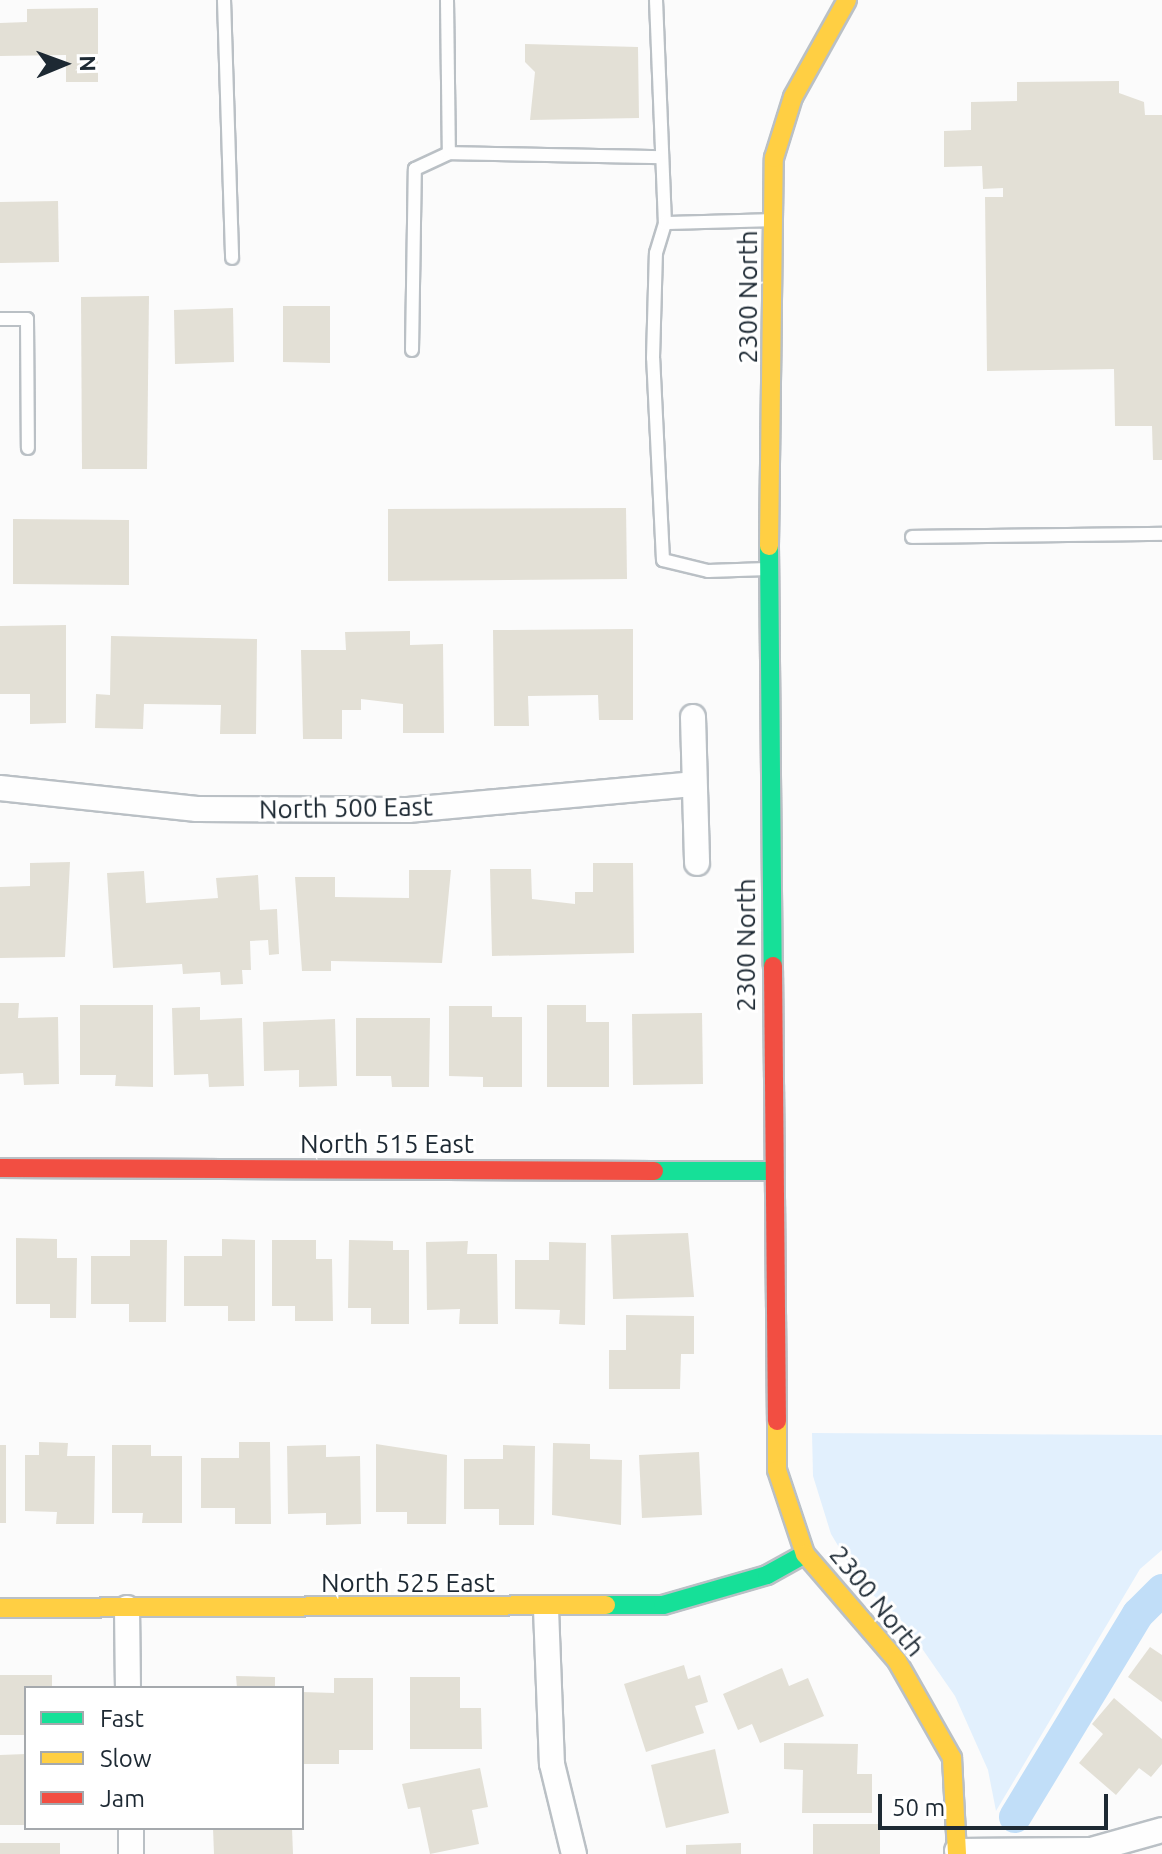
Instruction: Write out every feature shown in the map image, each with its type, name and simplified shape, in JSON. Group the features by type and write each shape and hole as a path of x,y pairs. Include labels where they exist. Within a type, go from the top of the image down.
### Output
{"street":[{"name":"2300 North","path":"847,0 793,97 774,158 770,569 777,1470 805,1554 897,1661 952,1758 957,1852"},
{"path":"693,717 697,863"},
{"name":"North 500 East","path":"0,788 197,809 408,810 693,784"},
{"name":"North 515 East","path":"0,1168 774,1171"},
{"name":"North 525 East","path":"0,1608 546,1609 663,1605 767,1575 805,1554"},
{"path":"127,1608 128,1686"},
{"path":"546,1609 552,1764 574,1854"},
{"path":"131,1830 131,1854"},
{"path":"957,1852 1091,1850 1162,1830"}],"lane":[{"path":"225,0 232,258"},
{"path":"447,0 449,153"},
{"path":"656,0 658,157 665,223 656,253 653,358 663,560 708,571 770,569"},
{"path":"412,350 415,169 449,153 658,157"},
{"path":"665,223 774,220"},
{"path":"0,319 27,319 28,448"},
{"path":"912,537 1162,534"}],"shaded area":[{"path":"812,1433 1162,1435 1162,1550 1140,1569 996,1811 988,1770 955,1696 905,1624 861,1584 831,1534 813,1476"}],"building":[{"path":"98,8 98,82 66,82 66,55 0,56 0,23 27,22 27,9"},
{"path":"525,44 638,47 639,118 530,120 535,72 525,62"},
{"path":"1119,81 1119,93 1144,102 1145,115 1162,115 1162,460 1153,460 1152,426 1115,426 1114,369 987,371 985,197 1003,197 1003,188 983,189 982,166 944,167 944,131 971,130 971,102 1017,101 1017,82"},
{"path":"58,201 59,262 0,263 0,202"},
{"path":"149,296 147,469 82,469 81,297"},
{"path":"283,306 330,306 330,363 283,362"},
{"path":"233,308 234,362 175,364 174,310"},
{"path":"626,508 627,579 388,581 388,509"},
{"path":"13,519 129,520 129,585 13,584"},
{"path":"66,625 66,723 30,724 30,694 0,694 0,626"},
{"path":"633,629 633,720 599,720 598,695 528,696 529,726 494,726 493,630"},
{"path":"410,631 410,645 443,644 444,733 403,733 403,704 361,699 361,710 342,710 342,739 303,739 301,650 346,650 345,632"},
{"path":"111,636 257,639 256,734 220,734 221,705 144,704 143,729 95,728 96,694 110,695"},
{"path":"70,862 65,957 0,958 0,887 30,886 30,863"},
{"path":"593,863 633,863 634,953 492,956 490,869 531,869 532,899 575,904 575,892 593,892"},
{"path":"409,870 451,870 442,963 331,961 331,971 302,971 295,877 335,877 335,897 409,898"},
{"path":"144,871 146,903 218,898 216,878 258,875 260,910 277,909 279,954 269,955 268,940 250,941 251,970 242,970 243,984 221,985 220,972 183,974 182,964 113,968 107,873"},
{"path":"0,1003 19,1003 18,1018 58,1017 59,1084 24,1085 23,1073 0,1074"},
{"path":"80,1005 153,1005 153,1087 115,1086 116,1075 80,1075"},
{"path":"547,1005 586,1005 586,1022 609,1022 609,1087 547,1087"},
{"path":"449,1006 492,1006 492,1017 522,1017 522,1087 483,1087 483,1077 449,1076"},
{"path":"200,1007 200,1020 242,1018 244,1086 209,1087 208,1074 174,1075 172,1008"},
{"path":"702,1013 703,1084 633,1085 632,1014"},
{"path":"356,1018 430,1018 429,1087 392,1087 391,1076 356,1076"},
{"path":"335,1019 337,1086 299,1087 299,1070 264,1071 263,1022"},
{"path":"688,1233 694,1297 613,1299 611,1235"},
{"path":"16,1238 57,1239 57,1258 77,1258 76,1318 50,1318 50,1304 16,1304"},
{"path":"222,1239 255,1240 255,1321 228,1321 228,1306 184,1306 184,1256 222,1256"},
{"path":"130,1240 167,1240 166,1322 129,1322 129,1304 91,1304 91,1256 130,1256"},
{"path":"272,1240 316,1240 316,1259 332,1259 333,1321 295,1321 295,1306 272,1306"},
{"path":"349,1240 393,1241 393,1250 409,1250 409,1324 371,1324 371,1308 348,1308"},
{"path":"468,1241 467,1254 497,1254 498,1324 459,1324 460,1309 427,1310 426,1242"},
{"path":"549,1242 586,1243 585,1325 559,1324 560,1310 515,1309 515,1260 549,1260"},
{"path":"626,1315 694,1316 694,1354 681,1354 680,1389 609,1389 609,1350 626,1350"},
{"path":"39,1442 68,1443 67,1456 95,1456 94,1524 56,1524 57,1512 25,1511 25,1455 39,1455"},
{"path":"239,1442 270,1442 271,1524 235,1524 235,1508 201,1508 201,1458 239,1458"},
{"path":"553,1443 590,1444 590,1459 622,1460 621,1525 552,1515"},
{"path":"376,1444 447,1455 446,1524 407,1524 407,1512 376,1512"},
{"path":"0,1445 6,1445 6,1523 0,1523"},
{"path":"112,1445 151,1445 151,1456 182,1456 182,1523 142,1523 143,1513 112,1513"},
{"path":"326,1445 326,1457 360,1456 361,1524 326,1525 326,1513 288,1514 287,1446"},
{"path":"503,1445 535,1446 534,1525 499,1525 499,1509 464,1509 464,1459 503,1459"},
{"path":"699,1452 702,1515 642,1518 639,1455"},
{"path":"1150,1647 1162,1655 1162,1702 1128,1677"},
{"path":"684,1665 688,1679 700,1675 708,1702 695,1706 704,1733 646,1752 624,1684"},
{"path":"782,1668 789,1686 808,1678 824,1716 760,1743 752,1724 738,1730 723,1694"},
{"path":"0,1675 52,1675 52,1686 24,1686 24,1735 0,1735"},
{"path":"236,1676 275,1677 275,1686 237,1686"},
{"path":"410,1677 460,1677 460,1708 481,1708 482,1749 410,1749"},
{"path":"334,1678 373,1678 373,1750 339,1750 339,1764 304,1764 304,1692 334,1693"},
{"path":"1114,1698 1162,1739 1162,1764 1151,1777 1139,1768 1116,1795 1079,1763 1103,1734 1092,1724"},
{"path":"784,1743 858,1744 857,1774 872,1774 872,1813 802,1813 803,1770 784,1769"},
{"path":"715,1749 729,1813 666,1828 651,1765"},
{"path":"24,1754 24,1825 0,1825 0,1755"},
{"path":"480,1768 488,1807 472,1810 479,1844 430,1854 420,1807 408,1809 402,1784"},
{"path":"813,1824 880,1824 880,1854 813,1854"},
{"path":"213,1830 292,1830 293,1854 214,1854"},
{"path":"0,1843 60,1843 60,1854 0,1854"},
{"path":"741,1843 741,1854 686,1854 686,1845"}],"waterway":[{"path":"1015,1817 1138,1614 1162,1590"}],"traffic: fast":[{"path":"769,546 773,966"},
{"path":"654,1171 774,1171"},
{"path":"606,1605 663,1605 767,1575 805,1554"}],"traffic: slow":[{"path":"769,546 774,158 793,97 847,0"},
{"path":"777,1421 777,1470 805,1554 897,1661 952,1758 957,1854"},
{"path":"0,1608 606,1605"}],"traffic: jam":[{"path":"773,966 777,1421"},
{"path":"0,1168 654,1171"}]}
